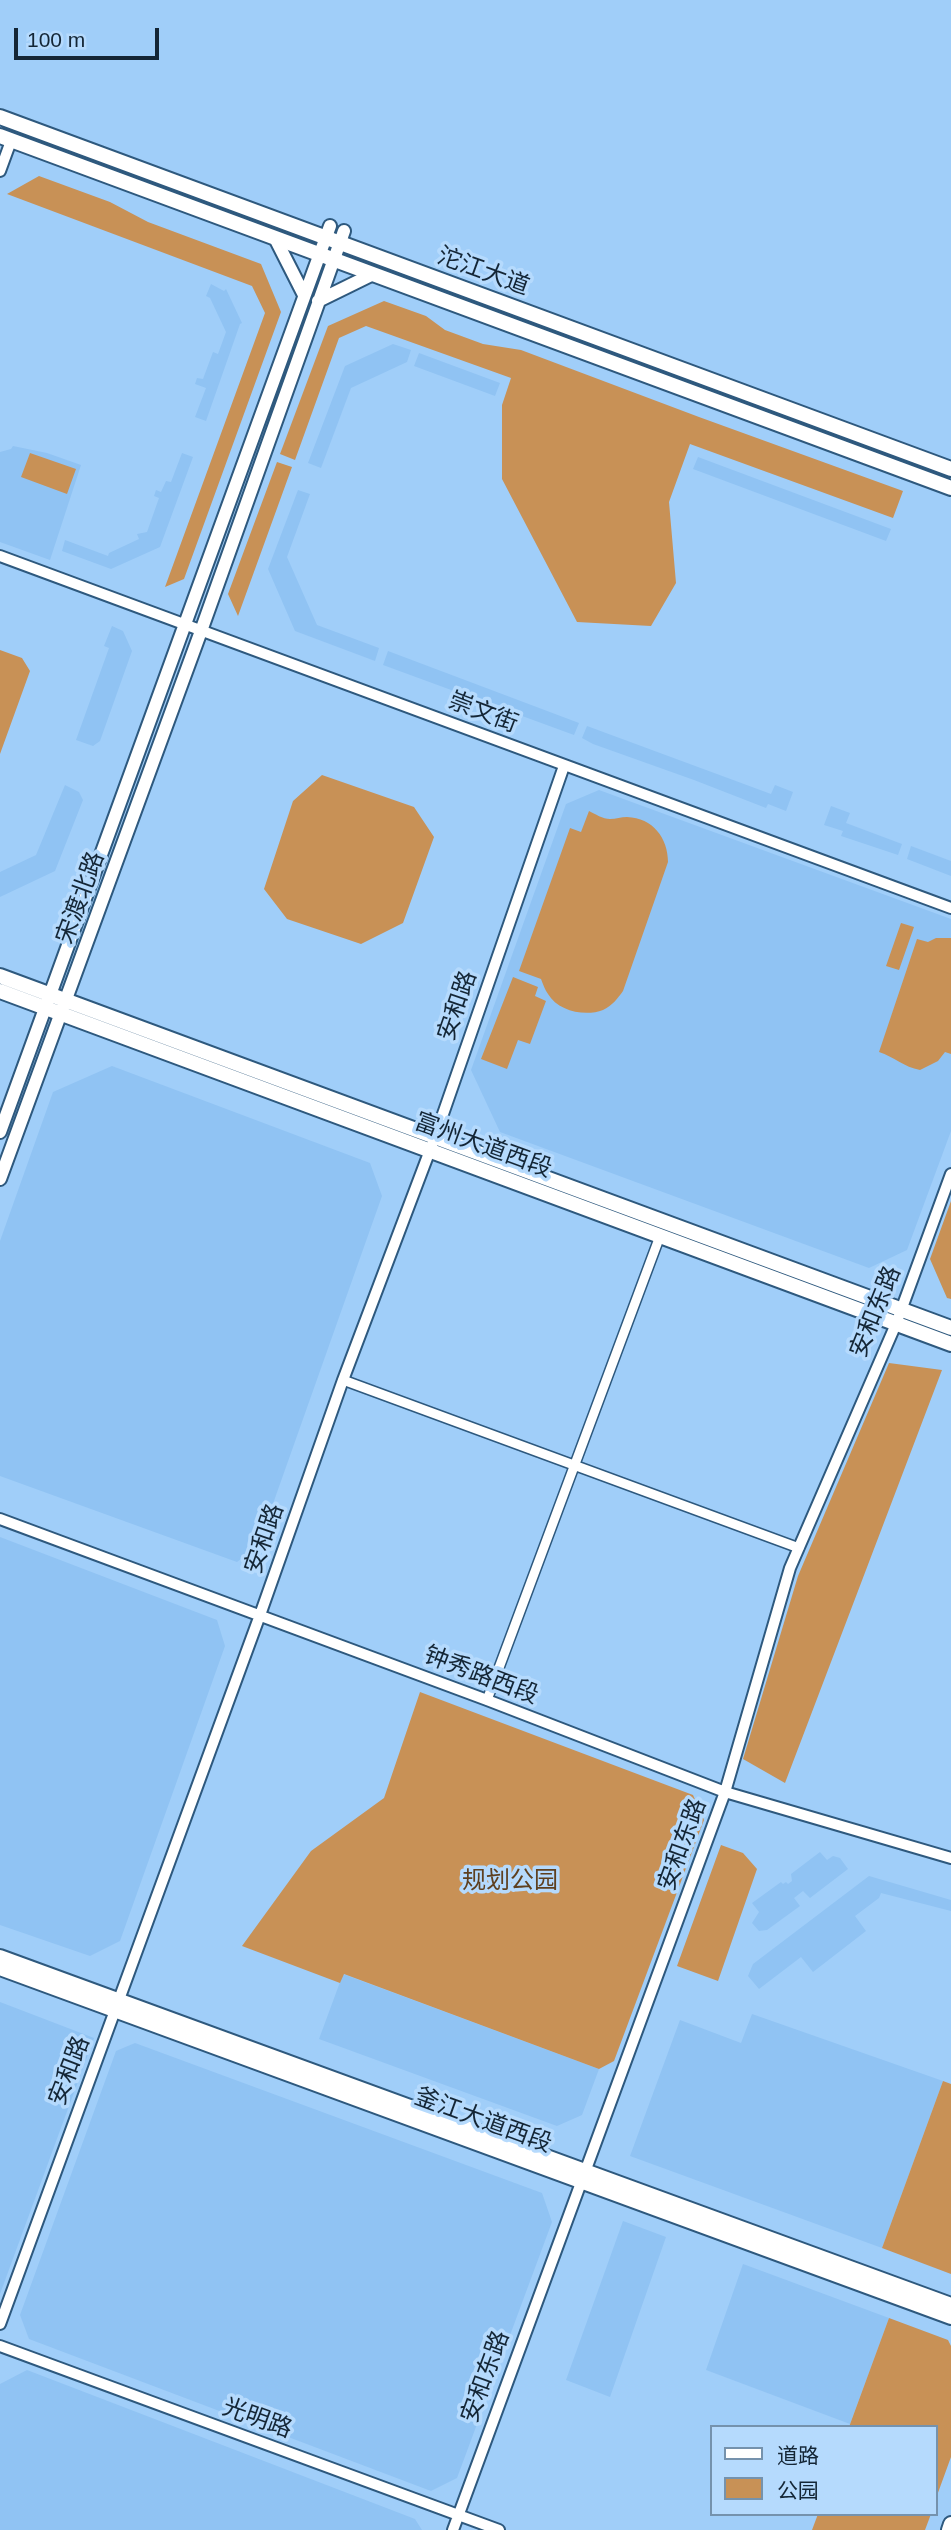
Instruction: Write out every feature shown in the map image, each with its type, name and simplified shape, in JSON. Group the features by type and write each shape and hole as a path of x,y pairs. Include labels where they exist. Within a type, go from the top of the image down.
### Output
{"main road":[{"name":"沱江大道","path":"0,117 335,235 951,469"},
{"name":"沱江大道","path":"6,139 951,488"},
{"path":"326,257 335,235"},
{"path":"275,238 304,295"},
{"name":"宋渡北路","path":"0,1132 304,295 326,257"},
{"name":"宋渡北路","path":"0,1179 201,631 318,301 326,257"},
{"path":"318,301 373,275"},
{"name":"富州大道西段","path":"0,976 63,1007 898,1317 951,1344"},
{"name":"富州大道西段","path":"0,991 48,1001"},
{"name":"富州大道西段","path":"433,1144 660,1236 898,1317 951,1328"},
{"name":"釜江大道西段","path":"0,1956 117,2005 581,2176 951,2317"},
{"name":"釜江大道西段","path":"0,1968 117,2005"},
{"name":"釜江大道西段","path":"581,2176 951,2305"},
{"path":"949,2530 951,2524"}],"street":[{"path":"0,171 6,139"},
{"name":"崇文街","path":"0,556 951,908"},
{"name":"安和路","path":"0,2324 260,1615 343,1380 433,1144 564,766"},
{"name":"安和东路","path":"453,2530 581,2176 725,1792 790,1568 898,1317 951,1174"},
{"path":"487,1700 660,1236"},
{"path":"343,1380 799,1548"},
{"name":"钟秀路西段","path":"0,1518 725,1792 951,1858"},
{"name":"光明路","path":"0,2346 499,2530"}],"shaded area":[{"path":"211,284 224,291 226,289 242,323 206,421 195,417 206,388 195,384 197,378 203,379 213,352 218,354 226,332 210,298 206,296"},
{"path":"393,344 411,350 407,362 351,388 321,468 308,463 345,366"},
{"path":"419,353 500,383 495,396 414,366"},
{"path":"13,446 47,453 81,465 50,560 0,542 0,452"},
{"path":"182,453 193,457 160,547 111,569 62,551 65,540 108,556 109,553 139,539 137,534 147,532 159,498 154,496 156,490 161,492 166,481 171,482"},
{"path":"698,457 891,529 886,541 693,469"},
{"path":"298,490 310,494 287,557 317,625 379,648 375,661 295,631 268,569"},
{"path":"112,626 123,631 132,651 100,741 93,746 76,740 109,648 104,646"},
{"path":"388,651 579,723 574,735 383,665"},
{"path":"587,726 771,794 775,785 793,792 786,811 768,804 766,808 593,744 582,738"},
{"path":"65,785 79,792 83,800 55,871 0,897 0,872 36,855"},
{"path":"599,790 951,919 951,1131 907,1250 869,1268 500,1132 471,1070 566,804"},
{"path":"831,806 850,813 846,823 902,844 898,855 841,836 843,831 824,825"},
{"path":"911,846 951,861 951,876 907,859"},
{"path":"112,1066 370,1163 382,1196 258,1546 237,1562 0,1476 0,1241 53,1092"},
{"path":"0,1537 217,1620 225,1646 120,1941 90,1956 0,1925"},
{"path":"820,1852 827,1860 833,1856 840,1858 848,1869 810,1898 803,1891 794,1898 800,1906 767,1930 759,1931 752,1923 759,1912 752,1903 781,1882 788,1884 792,1881 791,1874"},
{"path":"869,1876 951,1900 951,1911 881,1893 879,1898 855,1916 866,1931 813,1972 801,1957 759,1989 748,1976 753,1964"},
{"path":"343,1974 599,2069 582,2115 557,2126 319,2039"},
{"path":"0,2002 94,2038 0,2294"},
{"path":"752,2014 943,2081 882,2248 630,2156 680,2020 741,2043"},
{"path":"135,2043 542,2193 552,2222 457,2478 431,2491 29,2339 20,2315 116,2051"},
{"path":"623,2221 666,2237 610,2397 566,2380"},
{"path":"743,2264 889,2318 850,2424 706,2370"},
{"path":"27,2370 415,2519 422,2530 0,2530 0,2384"}],"green space":[{"path":"39,176 110,202 148,222 261,264 281,312 184,579 165,587 265,313 252,286 7,194"},
{"path":"384,301 426,316 445,330 483,344 521,350 903,491 893,518 690,444 669,502 676,583 651,626 577,622 502,479 502,405 511,378 366,326 339,338 295,460 280,454 328,326"},
{"path":"30,453 76,469 67,494 21,477"},
{"path":"277,462 292,467 238,616 228,594"},
{"path":"0,650 22,658 30,671 0,754"},
{"path":"322,775 414,807 434,837 403,923 361,944 287,919 264,889 293,801"},
{"path":"589,811 607,819 636,818 651,825 662,837 668,862 623,991 606,1008 588,1013 572,1011 558,1005 552,1000 541,979 519,971 570,828 581,832"},
{"path":"901,923 914,927 899,970 886,966"},
{"path":"936,938 951,938 951,1054 945,1052 938,1061 920,1070 879,1052 917,939 928,942"},
{"path":"513,977 538,987 535,996 546,1001 530,1044 518,1040 507,1069 481,1059"},
{"path":"951,1201 951,1299 947,1298 930,1259"},
{"path":"889,1363 942,1370 785,1783 743,1759 798,1576"},
{"name":"规划公园","path":"420,1692 693,1795 704,1820 614,2061 599,2069 344,1974 340,1983 242,1946 311,1851 384,1798"},
{"path":"721,1845 743,1853 757,1869 718,1981 677,1966"},
{"path":"943,2081 951,2084 951,2274 882,2248"},
{"path":"889,2318 948,2340 951,2346 951,2457 937,2496 937,2425 850,2425"},
{"path":"817,2516 930,2516 925,2530 812,2530"}]}
